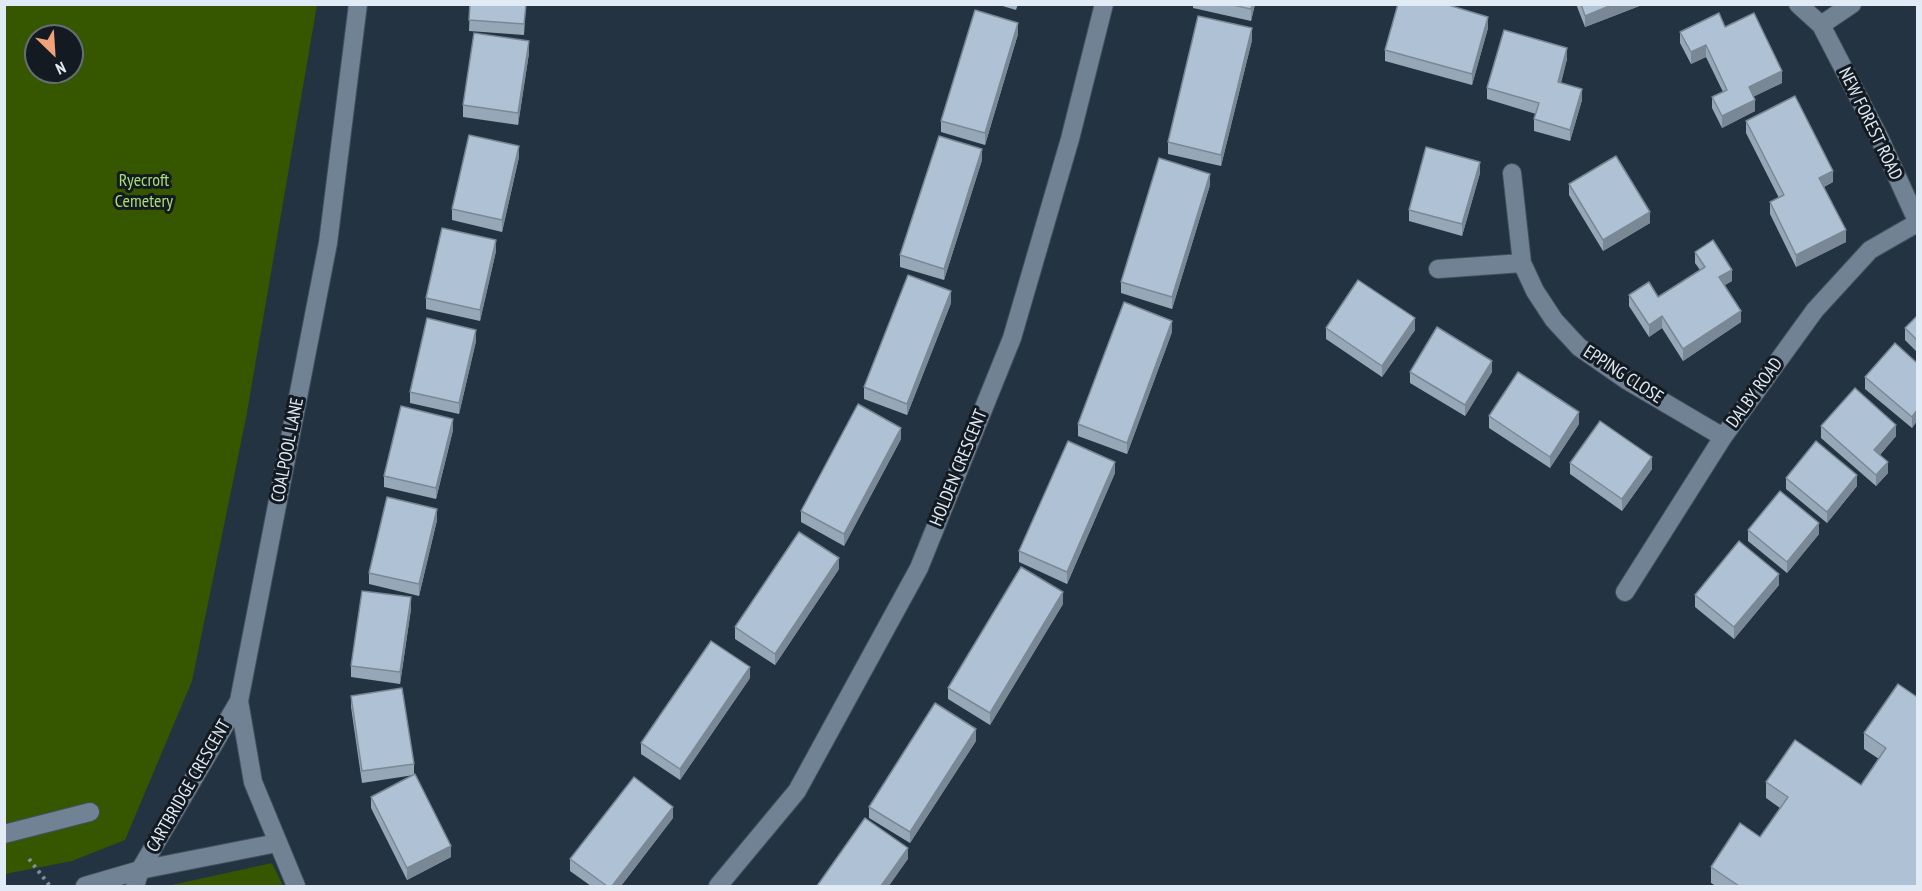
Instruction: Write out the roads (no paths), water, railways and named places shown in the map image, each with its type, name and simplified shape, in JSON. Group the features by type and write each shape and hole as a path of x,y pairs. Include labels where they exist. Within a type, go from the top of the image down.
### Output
{"street":[{"name":"COALPOOL LANE","path":"296,886 253,782 239,701 328,243 358,4"},
{"name":"HOLDEN CRESCENT","path":"718,886 797,791 919,568 1012,338 1070,139 1104,4"},
{"name":"NEW FOREST ROAD","path":"1798,4 1821,25 1879,136 1917,223"},
{"path":"1821,25 1852,4"},
{"name":"EPPING CLOSE","path":"1512,172 1522,263 1535,291 1554,320 1579,347 1628,381 1723,437"},
{"name":"DALBY ROAD","path":"1625,592 1723,437 1815,310 1870,250 1917,223"},
{"path":"1438,269 1522,263"},
{"name":"CARTBRIDGE CRESCENT","path":"138,878 239,701"},
{"path":"4,834 90,812"},
{"name":"CARTBRIDGE CRESCENT","path":"85,886 138,878 277,843"}],"park label":[{"name":"Ryecroft Cemetery","path":"144,192"}]}
